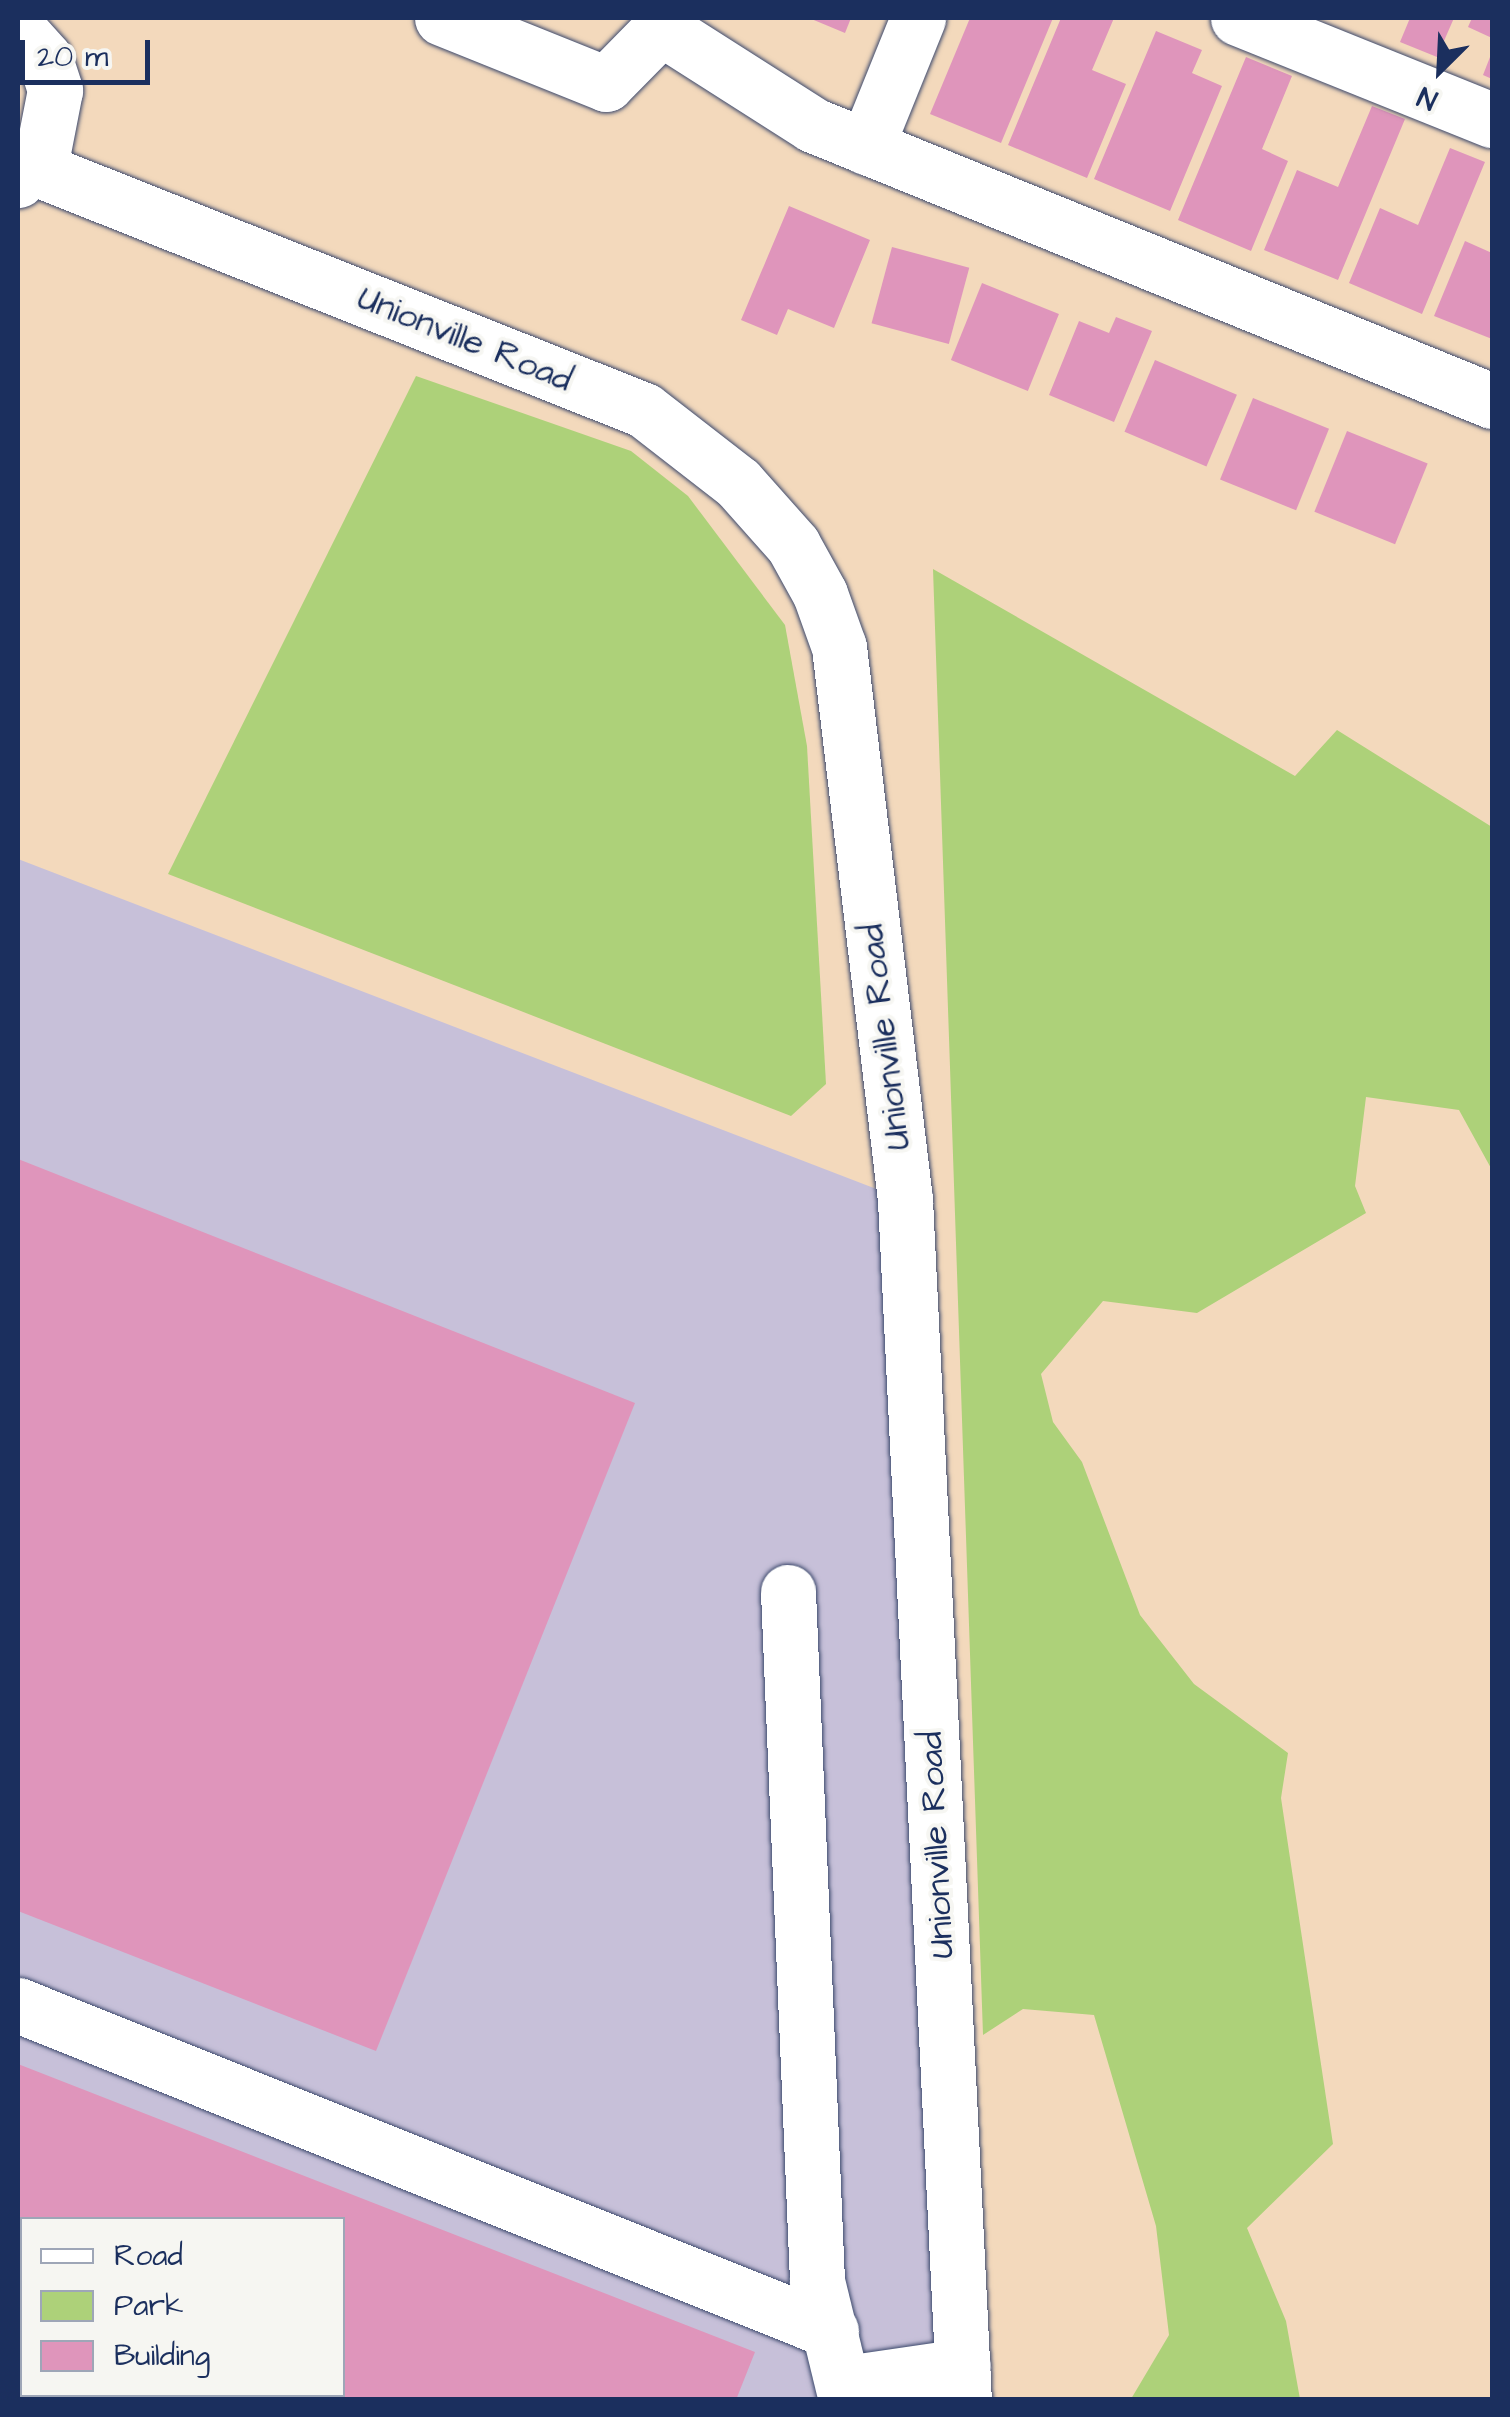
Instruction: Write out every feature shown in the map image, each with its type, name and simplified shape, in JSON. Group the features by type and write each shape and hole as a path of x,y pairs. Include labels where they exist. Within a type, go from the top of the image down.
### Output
{"street":[{"path":"442,18 606,84 661,22 813,125 1492,402"},
{"path":"866,147 918,18"},
{"path":"1238,18 1492,120"},
{"path":"18,29 45,59 54,90 54,122 25,173"},
{"name":"Unionville Road","path":"25,173 644,410 738,483 794,545 820,594 838,647 905,1200 963,2383"},
{"path":"788,1592 817,2281 846,2391 963,2383"},
{"path":"18,2005 832,2332"}],"shaded area":[{"path":"18,859 905,1200 964,2399 18,2399"}],"green space":[{"path":"416,376 631,451 688,496 785,625 807,746 826,1084 791,1116 168,874"},
{"path":"933,569 1295,776 1337,730 1492,827 1492,1170 1459,1110 1366,1097 1355,1186 1366,1213 1197,1313 1103,1301 1041,1374 1053,1422 1082,1462 1140,1615 1194,1684 1288,1753 1281,1798 1333,2144 1247,2228 1286,2321 1300,2399 1131,2399 1169,2335 1156,2226 1094,2015 1023,2009 983,2035"}],"building":[{"path":"809,18 851,18 845,33"},
{"path":"970,18 1053,18 1001,143 930,114"},
{"path":"1061,18 1114,18 1092,70 1126,84 1087,178 1008,145"},
{"path":"1410,18 1454,18 1437,57 1400,42"},
{"path":"1472,18 1492,18 1492,38 1468,27"},
{"path":"1156,31 1202,50 1192,73 1222,86 1170,211 1094,179"},
{"path":"1492,52 1492,79 1483,75"},
{"path":"1246,57 1292,76 1262,149 1288,161 1251,251 1178,220"},
{"path":"1372,106 1405,119 1338,280 1264,250 1297,170 1338,187"},
{"path":"1450,148 1485,162 1422,314 1349,283 1380,208 1418,225"},
{"path":"789,206 870,240 834,328 788,309 777,335 741,320"},
{"path":"1465,241 1492,253 1492,339 1434,316"},
{"path":"892,247 969,268 949,344 872,323"},
{"path":"982,283 1059,314 1028,391 951,360"},
{"path":"1116,317 1152,331 1114,422 1049,395 1079,321 1109,333"},
{"path":"1155,360 1237,395 1206,467 1125,432"},
{"path":"1253,398 1329,429 1296,510 1220,480"},
{"path":"1347,431 1428,464 1395,544 1314,512"},
{"path":"18,1159 635,1403 376,2051 18,1911"},
{"path":"18,2064 755,2352 736,2400 18,2400"}]}
